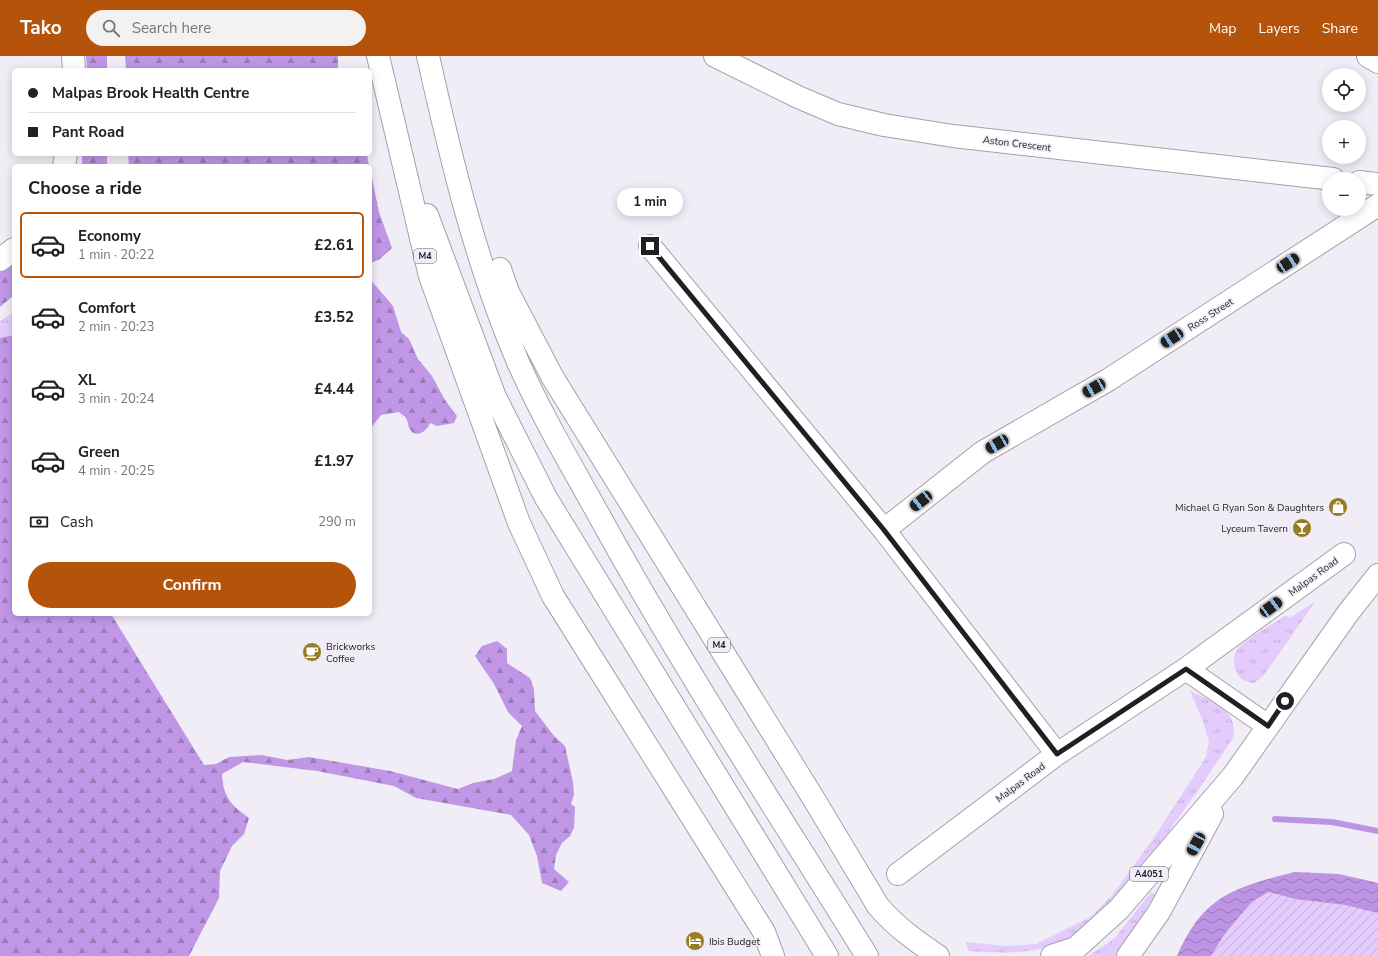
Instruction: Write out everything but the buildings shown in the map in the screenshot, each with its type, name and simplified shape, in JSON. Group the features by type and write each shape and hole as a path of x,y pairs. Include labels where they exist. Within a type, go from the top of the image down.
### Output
{"main road":[{"path":"73,56 74,68"},
{"name":"M4","path":"378,56 394,124 478,381 519,523 553,596 764,932 773,956"},
{"name":"M4","path":"428,56 442,119 473,236 518,362 554,435 630,570 694,678 867,956"},
{"name":"Aston Crescent","path":"715,56 798,97 838,114 884,125 953,136 1322,178"},
{"path":"1368,56 1378,62"},
{"name":"M4","path":"442,119 477,201 508,292 553,378 815,801 878,906 906,935 938,956"},
{"path":"1366,183 1378,184"},
{"name":"Ross Street","path":"884,530 983,452 1108,380 1378,205"},
{"path":"650,246 884,530 1057,754"},
{"path":"0,260 12,251"},
{"name":"M4","path":"478,381 494,397 546,498 826,956"},
{"name":"Malpas Road","path":"898,874 1057,754 1186,669 1344,554"},
{"name":"A4051","path":"1052,956 1076,948 1119,909 1233,776 1348,613 1378,575"},
{"path":"1186,669 1268,726"},
{"name":"A4051","path":"1128,956 1158,912 1233,776"}],"green space":[{"path":"86,56 107,56 107,68 87,68"},
{"path":"125,56 338,56 338,68 126,68"},
{"path":"82,156 107,156 107,164 82,164"},
{"path":"128,156 367,156 369,164 129,164"},
{"path":"372,179 379,212 392,248 380,259 372,263"},
{"path":"12,260 12,297 0,307 0,268"},
{"path":"372,281 393,306 401,332 409,339 418,359 432,376 445,400 457,416 454,423 437,426 430,423 424,431 418,434 412,432 409,428 407,420 399,412 381,415 372,426"},
{"path":"12,313 12,335 0,338 0,321"},
{"path":"12,335 12,616 112,616 204,765 216,764 229,757 262,755 287,760 309,757 390,771 458,789 473,783 494,779 512,771 516,740 522,726 508,712 494,684 475,656 482,646 497,641 507,649 507,663 530,678 534,689 535,711 554,736 565,746 573,782 574,795 571,804 575,807 574,828 570,836 562,843 556,855 554,869 569,882 561,891 542,883 537,856 529,835 511,815 416,798 394,786 317,771 243,762 222,774 224,789 229,800 237,809 249,818 244,834 232,846 220,871 219,898 189,956 0,956 0,338"},
{"path":"1316,601 1264,675 1254,683 1240,678 1235,669 1234,660 1236,651 1251,637 1285,616 1291,617"},
{"path":"1190,691 1207,698 1222,707 1228,713 1234,728 1233,738 1125,893 1110,911 1088,931 1073,939 1044,948 1015,952 968,951 966,942 1006,946 1036,944 1091,917 1113,894 1153,839 1206,757 1209,741 1202,719"},
{"path":"1151,892 1155,895 1115,956 1088,956 1114,939"},
{"path":"1270,892 1295,899 1345,905 1378,913 1378,956 1211,956 1224,935 1253,902"}],"water":[{"path":"1295,872 1339,874 1378,883 1378,913 1345,905 1295,899 1269,892 1252,902 1224,935 1211,956 1177,956 1187,935 1198,919 1223,897 1238,889 1255,883"}],"waterway":[{"path":"1275,819 1332,822 1378,831"}],"place":[{"name":"Michael G Ryan Son & Daughters","path":"1338,507"},
{"name":"Lyceum Tavern","path":"1302,528"},
{"name":"Brickworks Coffee","path":"312,652"},
{"name":"Ibis Budget","path":"695,941"}],"route":[{"path":"650,246 884,530 1057,754 1186,669 1268,726 1285,701"}]}
